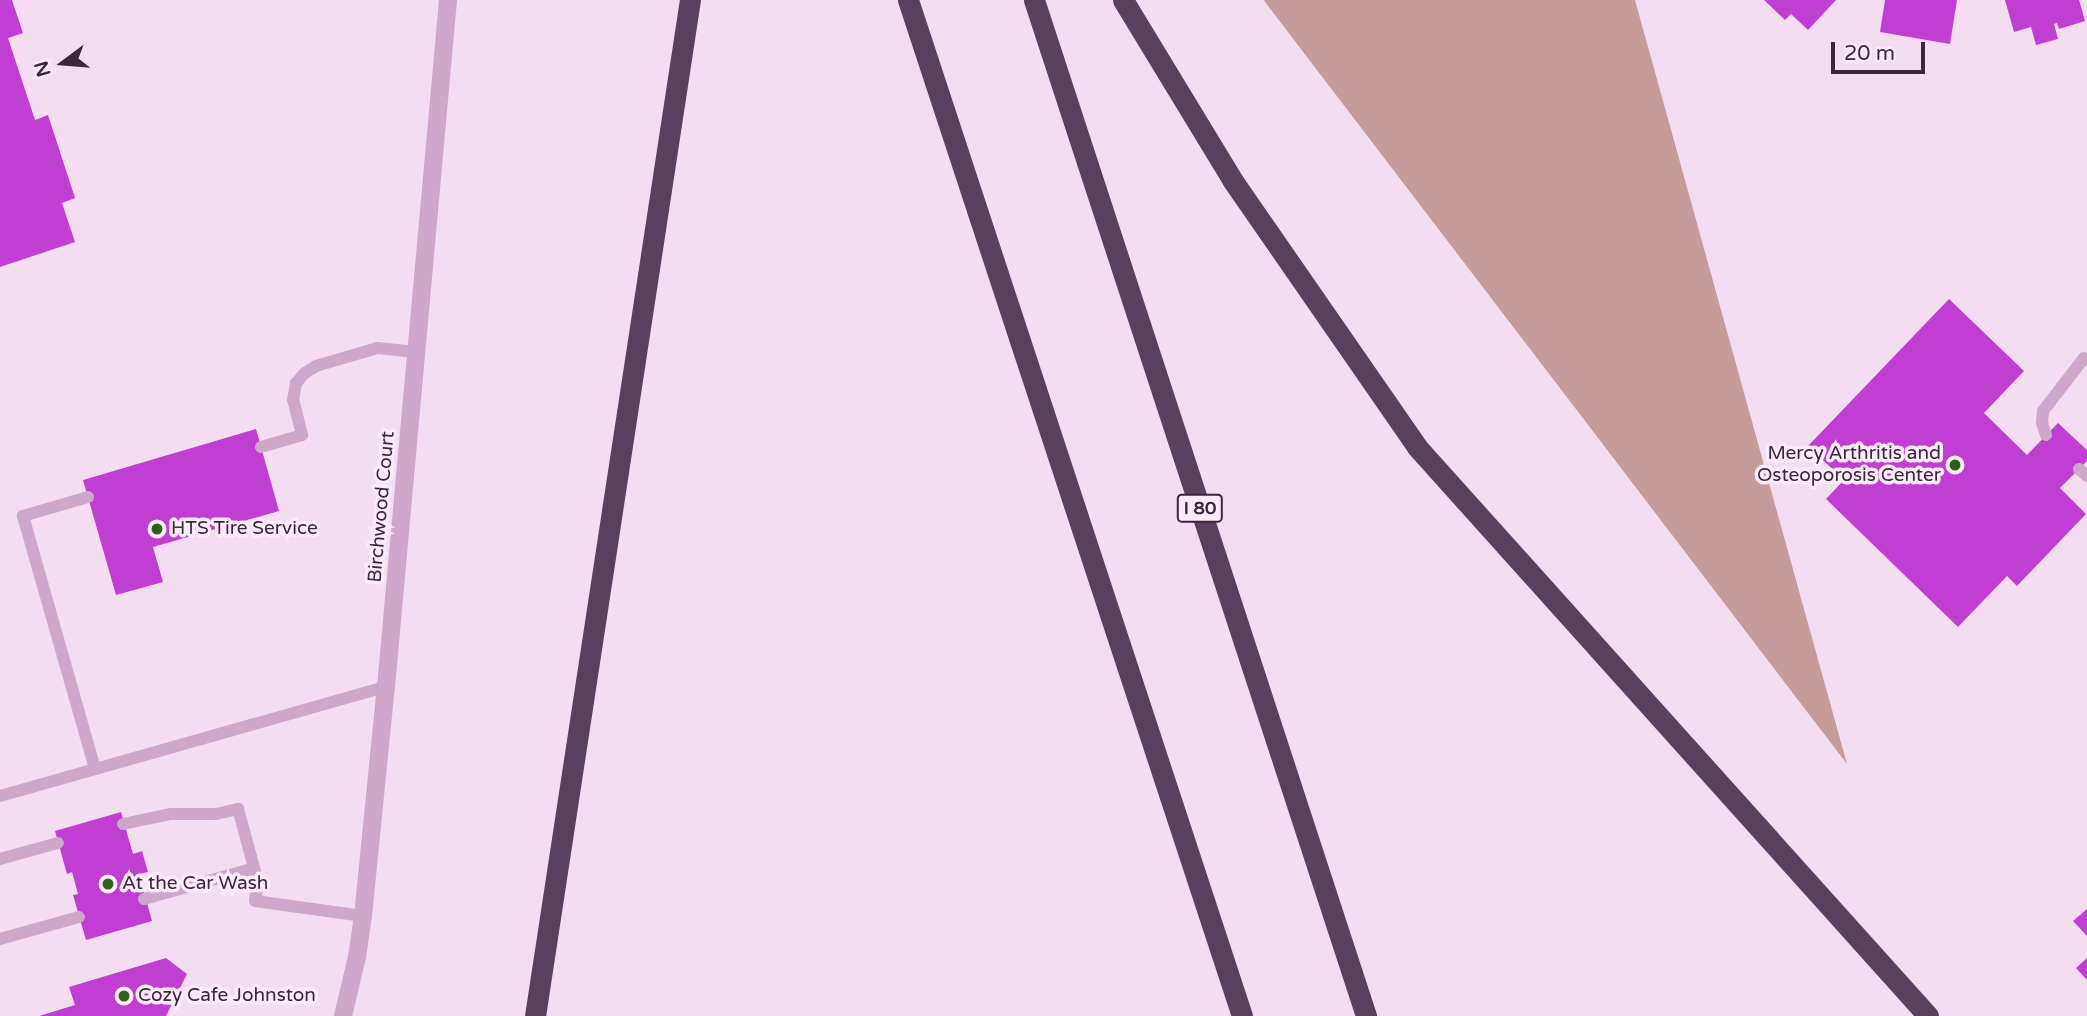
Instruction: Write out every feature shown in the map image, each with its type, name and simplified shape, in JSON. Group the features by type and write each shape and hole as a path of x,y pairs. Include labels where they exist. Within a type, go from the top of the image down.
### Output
{"highway":[{"path":"535,1016 690,0"},
{"path":"908,0 1241,1016"},
{"name":"I 80","path":"1034,0 1366,1016"},
{"path":"1123,0 1233,181 1417,447 1928,1016"}],"street":[{"name":"Birchwood Court","path":"343,1016 357,957 363,916 448,0"}],"lane":[{"path":"261,447 303,435 293,400 296,383 316,366 377,348 417,352"},
{"path":"2046,435 2042,423 2043,411 2084,358"},
{"path":"88,497 23,516 95,769"},
{"path":"0,796 386,687"},
{"path":"123,824 172,814 216,814 238,809 258,882 255,901 363,916"},
{"path":"0,859 58,843"},
{"path":"144,899 254,867"},
{"path":"0,939 79,917"}],"shaded area":[{"path":"1264,0 1635,0 1847,764 1265,2"}],"building":[{"path":"0,0 12,0 23,33 8,38 35,120 48,115 75,198 62,203 75,242 0,267"},
{"path":"1764,0 1836,0 1808,30 1791,14 1785,20"},
{"path":"1885,0 1957,0 1950,44 1880,32"},
{"path":"2005,0 2079,0 2085,21 2059,29 2057,23 2054,24 2058,39 2036,45 2031,27 2014,32"},
{"name":"Mercy Arthritis and Osteoporosis Center","path":"1949,299 2024,371 1984,413 2027,455 2058,423 2087,450 2087,461 2060,488 2086,514 2017,586 2007,576 1958,627 1826,499 1844,480 1808,446"},
{"name":"HTS Tire Service","path":"256,429 279,511 153,547 163,582 116,595 83,480"},
{"name":"At the Car Wash","path":"121,812 133,854 142,851 148,872 139,874 152,921 86,940 73,895 78,894 72,872 67,874 55,831"},
{"path":"2087,909 2087,936 2073,921"},
{"name":"Cozy Cafe Johnston","path":"166,958 187,974 166,1016 39,1016 75,1005 69,987"},
{"path":"2087,958 2087,980 2076,968"}],"place":[{"name":"Mercy Arthritis and Osteoporosis Center","path":"1955,465"},
{"name":"HTS Tire Service","path":"157,529"},
{"name":"At the Car Wash","path":"108,884"},
{"name":"Cozy Cafe Johnston","path":"124,996"}]}
